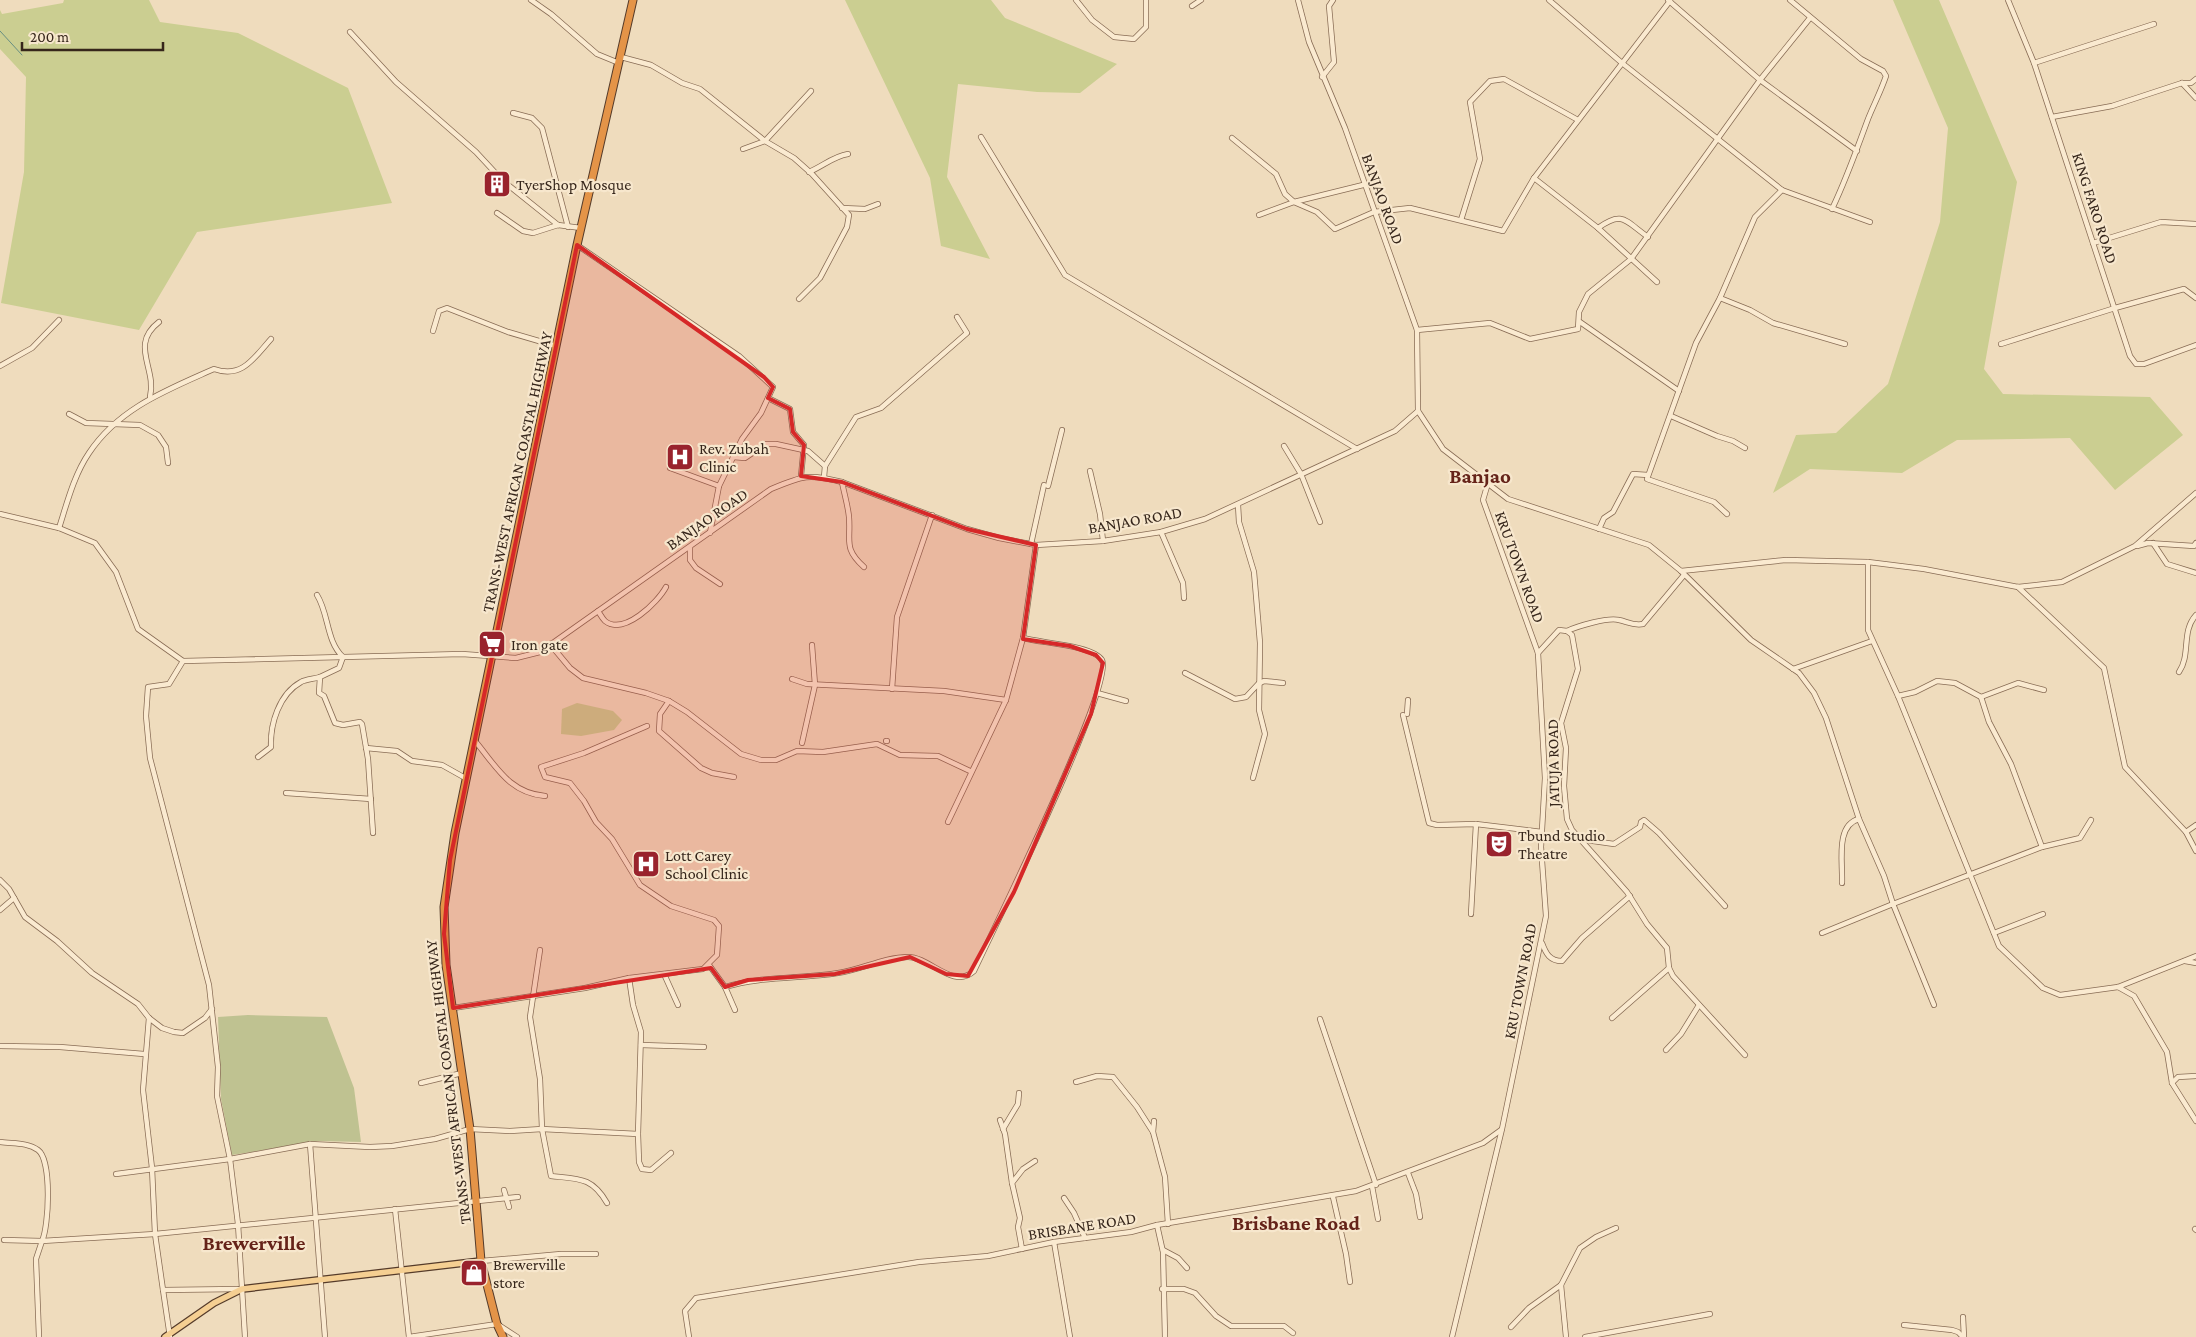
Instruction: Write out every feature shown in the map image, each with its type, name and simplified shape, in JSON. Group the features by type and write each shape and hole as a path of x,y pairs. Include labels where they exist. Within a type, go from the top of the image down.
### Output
{"highway":[{"name":"TRANS-WEST AFRICAN COASTAL HIGHWAY","path":"503,1337 497,1324 481,1261 470,1129 446,965 444,907 450,860 466,779 558,346 577,245 633,0"},
{"path":"621,56 638,0"}],"main road":[{"path":"168,1336 214,1303 242,1289 481,1261"}],"street":[{"path":"531,0 551,14 597,54 621,56 651,65 682,83 700,90 765,141 794,158 810,172 849,215 847,227 820,278 799,299"},
{"path":"1076,0 1092,20 1114,37 1134,39 1146,27 1146,0"},
{"path":"1192,6 1201,0"},
{"name":"BANJAO ROAD","path":"182,661 493,655 527,657 540,652 771,489 801,476 824,477 842,482 983,534 1034,544 1103,541 1161,532 1205,520 1395,432 1418,411 1417,330 1363,185 1345,128 1322,77 1309,42 1298,0"},
{"path":"1322,77 1334,62 1329,6 1333,0"},
{"path":"1549,0 1622,63 1782,190 1870,222"},
{"path":"1790,0 1861,59 1883,71 1886,76 1832,209"},
{"name":"KING FARO ROAD","path":"2008,0 2034,63 2130,356 2136,364 2144,364 2196,345"},
{"path":"1232,138 1276,174 1285,194 1294,202 1317,212 1335,229 1374,212 1410,208 1503,231 1534,178 1670,1 1760,80 1857,151"},
{"path":"1417,330 1490,323 1530,339 1578,329 1580,322 1579,312 1588,294 1631,259 1760,80 1810,18"},
{"path":"2034,63 2154,24"},
{"path":"350,32 396,82 476,152 502,180 558,226"},
{"path":"1461,220 1480,159 1470,102 1490,81 1504,78 1578,120"},
{"path":"2052,118 2112,106 2196,79"},
{"path":"2182,83 2196,98"},
{"path":"743,148 765,141 811,92"},
{"path":"513,113 532,118 542,128 568,227"},
{"path":"981,138 1065,275 1357,449"},
{"path":"810,172 828,163 836,156 848,154"},
{"path":"1534,178 1598,228 1657,282"},
{"path":"1258,215 1294,202 1363,185"},
{"path":"1727,514 1714,502 1647,479 1696,343 1720,298 1755,217 1782,190"},
{"path":"842,208 864,209 878,204"},
{"path":"497,213 523,231 533,233 558,226 581,228"},
{"path":"1598,228 1613,217 1620,217 1648,237"},
{"path":"2093,243 2161,222 2196,224"},
{"path":"577,245 739,356 773,387 761,413 742,439 719,486 710,533"},
{"path":"2001,344 2115,308 2184,289 2196,298"},
{"path":"1720,298 1750,310 1772,323 1846,344"},
{"path":"433,332 439,311 447,308 508,332 558,346"},
{"path":"824,477 825,466 856,417 881,408 967,333 957,318"},
{"path":"0,366 32,348 59,320"},
{"path":"150,397 153,387 144,350 150,329 159,322"},
{"path":"1580,322 1679,391"},
{"path":"59,528 72,489 89,453 122,416 150,397 214,369 226,373 237,371 251,361 271,339"},
{"path":"768,398 790,409 793,432 804,445 801,476"},
{"path":"1418,411 1443,449 1508,499 1649,545 1682,573 1751,640 1794,669 1814,693 1826,718 1859,819 1884,876 1893,904 1934,1005"},
{"path":"69,414 86,423 140,425 158,435 166,447 165,455 168,463"},
{"path":"1671,416 1733,441 1745,448"},
{"path":"948,822 970,771 1006,700 1023,638 1034,544 1046,485 1062,430"},
{"path":"733,457 744,458 766,444 776,444 808,451 825,466"},
{"path":"1284,446 1301,474 1320,522"},
{"path":"670,468 719,486"},
{"path":"1090,471 1100,514 1103,541"},
{"path":"1599,529 1604,518 1613,512 1633,474 1648,475"},
{"path":"842,482 849,518 848,547 854,558 864,567"},
{"name":"KRU TOWN ROAD","path":"1453,1336 1502,1129 1546,916 1541,878 1545,778 1538,653 1483,500 1488,483"},
{"path":"1538,653 1559,630 1568,631 1582,624 1617,619 1637,626 1643,624 1682,573 1786,560 1868,562 1924,569 2018,587 2062,582 2135,546 2196,493"},
{"path":"1238,505 1239,522 1254,572 1260,682 1259,710 1265,734 1252,778"},
{"path":"0,514 59,528 95,543 116,572 138,628 182,661 169,684 148,687 147,732 152,766 210,985 218,1067 217,1096 230,1159 238,1224 245,1337"},
{"path":"892,689 897,617 932,515"},
{"path":"1161,532 1182,583 1184,598"},
{"path":"2135,546 2153,544 2194,546 2196,543"},
{"path":"2153,544 2167,564 2196,573"},
{"path":"690,546 690,560 696,568 720,584"},
{"path":"1868,562 1866,620 1872,641 1898,696 1999,946 2043,988 2060,995 2118,987 2196,956"},
{"path":"598,611 606,621 616,625 628,624 661,597 666,587"},
{"path":"2018,587 2104,668 2125,767 2186,832 2196,850"},
{"path":"258,757 271,747 270,731 280,702 301,682 320,677 339,668 343,657 331,638 324,607 317,595"},
{"path":"2179,672 2185,664 2188,630 2191,620 2196,615"},
{"name":"JATUJA ROAD","path":"1568,631 1572,635 1578,669 1562,723 1566,748 1564,786 1567,819 1579,839 1630,896 1647,924 1667,948 1669,968 1673,976 1745,1055"},
{"path":"724,987 748,980 835,974 858,970 896,958 910,957 946,974 968,976 974,971 1014,892 1091,714 1104,663 1096,655 1070,646 1023,638"},
{"path":"1794,669 1872,641"},
{"path":"550,644 570,668 583,678 646,693 668,701 687,712 741,754 761,760 776,760 798,751 824,752 878,744 900,755 938,756 970,771"},
{"path":"802,743 815,685 812,646"},
{"path":"1185,673 1235,700 1246,697 1260,682 1282,684"},
{"path":"320,677 319,693 324,696 335,723 343,725 360,722 362,724 366,748 373,833"},
{"path":"792,679 815,685 944,691 1006,700"},
{"path":"1898,696 1915,692 1937,681 1955,683 1981,697 1989,722 2011,764 2042,847"},
{"path":"1981,697 2018,683 2044,690"},
{"path":"1097,693 1126,701"},
{"path":"1408,700 1405,715 1429,823 1437,825 1476,824 1542,832"},
{"path":"668,701 660,714 659,731 701,768 712,773 734,777"},
{"path":"453,1008 532,997 629,978 703,969 717,956 719,926 714,920 671,906 640,885 612,839 596,822 584,801 570,783 545,777 541,767 584,753 647,726"},
{"path":"475,741 507,781 523,792 545,796"},
{"path":"366,748 397,751 412,761 442,765 466,779"},
{"path":"286,793 371,799"},
{"path":"1842,883 1843,831 1853,820 1859,819"},
{"path":"1579,839 1614,844 1634,831 1644,820 1652,826 1725,906"},
{"path":"1822,933 2042,847 2080,838 2091,820"},
{"path":"1471,914 1476,824"},
{"path":"2186,832 2196,825"},
{"path":"0,880 14,898 25,917 57,941 92,973 138,1004 149,1018 162,1028 183,1033 205,1018 212,1009"},
{"path":"1542,942 1548,956 1555,961 1562,960 1582,938 1630,896"},
{"path":"0,910 14,898"},
{"path":"1994,933 2043,914"},
{"path":"540,950 530,1017 540,1079 542,1129 551,1176 590,1183 598,1188 607,1203"},
{"path":"2183,961 2196,963"},
{"path":"709,965 724,987 736,1010"},
{"path":"1612,1018 1669,968"},
{"path":"664,974 678,1005"},
{"path":"629,978 633,1005 642,1032 638,1134 642,1170 651,1170 671,1153"},
{"path":"2118,987 2134,996 2167,1052 2172,1083 2196,1120"},
{"path":"1666,1050 1681,1034 1699,1005"},
{"path":"149,1018 144,1054 143,1090 152,1168 155,1234 168,1336"},
{"path":"1320,1019 1374,1186 1378,1219"},
{"path":"641,1045 704,1047"},
{"path":"0,1046 60,1047 144,1054"},
{"path":"421,1083 462,1074"},
{"path":"1076,1082 1097,1076 1113,1076 1137,1106 1153,1132 1165,1177 1168,1224"},
{"path":"2172,1083 2178,1077 2196,1076"},
{"path":"1003,1129 1018,1104 1019,1093"},
{"path":"1000,1120 1020,1218 1018,1227 1022,1249"},
{"path":"1153,1132 1154,1121"},
{"path":"116,1174 230,1159 310,1144 370,1147 392,1146 435,1139 470,1129 510,1132 542,1129 638,1134"},
{"name":"BRISBANE ROAD","path":"689,1337 686,1310 696,1298 919,1262 988,1256 1054,1242 1131,1232 1157,1225 1333,1197 1374,1186 1483,1143 1502,1129"},
{"path":"0,1142 36,1148 43,1154 47,1166 47,1232 36,1259 38,1337"},
{"path":"310,1144 325,1337"},
{"path":"1012,1183 1023,1169 1035,1161"},
{"path":"1408,1173 1416,1194 1420,1217"},
{"path":"504,1190 509,1208"},
{"path":"4,1240 42,1241 155,1234 518,1196"},
{"path":"1333,1197 1350,1282"},
{"path":"1064,1198 1074,1212 1085,1238"},
{"path":"395,1208 409,1337 497,1324 517,1337"},
{"path":"1157,1225 1163,1250 1162,1286 1165,1337"},
{"path":"1511,1327 1529,1308 1562,1285 1580,1248 1596,1237 1616,1228"},
{"path":"1054,1242 1070,1337"},
{"path":"1163,1250 1178,1258 1187,1268"},
{"path":"481,1261 553,1254 596,1254"},
{"path":"1562,1285 1566,1337"},
{"path":"1162,1286 1171,1289 1184,1289 1195,1293 1216,1316 1231,1326 1284,1326 1293,1333"},
{"path":"163,1290 242,1289"},
{"path":"1585,1337 1710,1314"},
{"path":"1963,1317 1964,1337"},
{"path":"1904,1325 1952,1330 1964,1337"},
{"path":"1453,1336 1459,1337"}],"highlighted area":[{"path":"577,245 764,377 773,387 768,398 790,409 793,432 804,445 801,476 842,482 967,529 1036,545 1023,639 1070,646 1096,655 1103,663 1091,714 1014,892 968,976 946,974 910,957 835,974 748,980 725,987 711,968 453,1008 444,934 450,860"}],"green space":[{"path":"64,0 149,0 160,22 238,33 348,88 392,203 197,232 139,330 1,303 24,172 26,77 0,49 0,10 2,14 63,3"},
{"path":"845,0 991,0 1005,18 1117,64 1080,93 1037,92 958,84 947,177 990,259 941,246 930,178"},
{"path":"1893,0 1939,0 2017,182 1984,369 2003,394 2150,397 2183,435 2115,490 2070,438 1957,440 1902,473 1810,469 1773,493 1796,435 1836,433 1888,384 1940,222 1948,128"},
{"path":"577,703 613,711 622,720 614,730 581,736 561,734 562,709"},
{"path":"248,1015 327,1017 354,1088 361,1142 319,1141 232,1155 221,1099 218,1017"}],"waterway":[{"path":"0,31 22,55"}],"place":[{"name":"TyerShop Mosque","path":"497,184"},
{"name":"Rev. Zubah Clinic","path":"680,457"},
{"name":"Iron gate","path":"492,644"},
{"name":"Tbund Studio Theatre","path":"1499,844"},
{"name":"Lott Carey School Clinic","path":"646,864"},
{"name":"Brewerville store","path":"474,1273"}],"district":[{"name":"Banjao","path":"1480,476"},
{"name":"Brisbane Road","path":"1296,1223"},
{"name":"Brewerville","path":"254,1243"}]}
